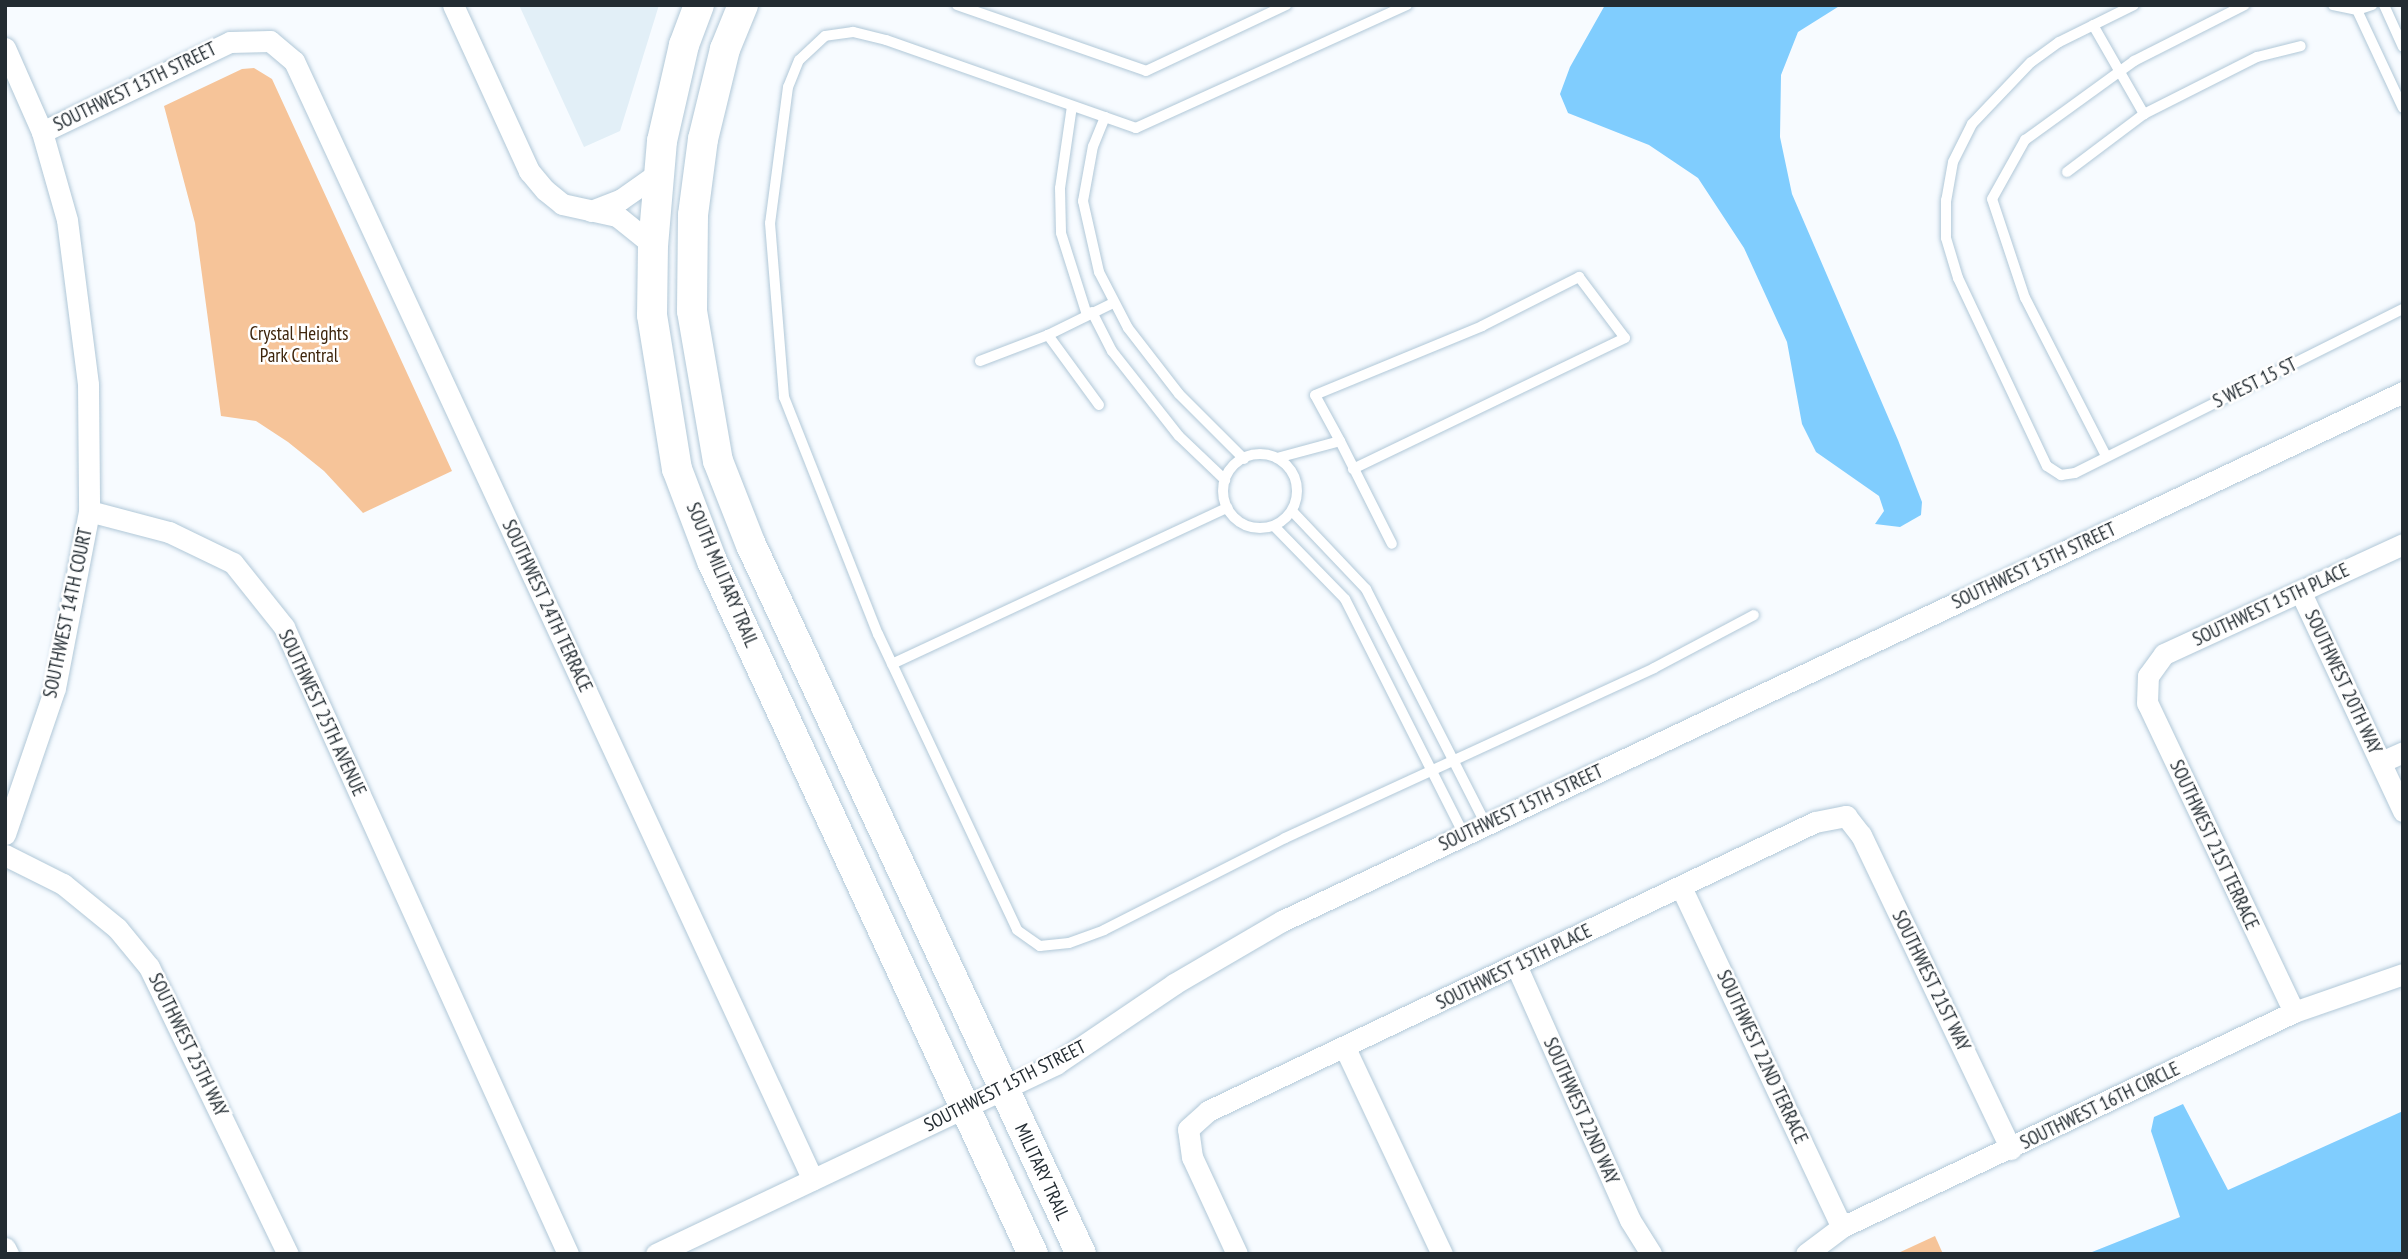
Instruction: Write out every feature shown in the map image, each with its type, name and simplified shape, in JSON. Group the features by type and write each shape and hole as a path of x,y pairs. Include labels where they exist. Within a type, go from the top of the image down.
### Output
{"street":[{"path":"453,5 529,171 562,204 624,220 653,245"},
{"name":"SOUTH MILITARY TRAIL","path":"698,5 684,45 657,174 653,245 652,315 677,469 712,561 965,1108"},
{"name":"SOUTH MILITARY TRAIL","path":"743,5 725,49 703,139 693,215 692,311 718,461 751,545 1004,1089"},
{"name":"SOUTHWEST 13TH STREET","path":"42,132 230,42 270,41"},
{"name":"SOUTHWEST 24TH TERRACE","path":"270,41 294,61 813,1180"},
{"path":"5,48 42,132 67,220 88,384 89,511"},
{"path":"591,211 620,200 657,174"},
{"name":"SOUTHWEST 15TH STREET","path":"656,1254 1004,1089 1099,1037 1232,948 1464,835 2403,392"},
{"name":"SOUTHWEST 14TH COURT","path":"5,834 55,688 89,511"},
{"name":"SOUTHWEST 25TH AVENUE","path":"89,511 169,532 233,563 284,627 568,1254"},
{"name":"SOUTHWEST 15TH PLACE","path":"2148,676 2164,654 2403,544"},
{"name":"SOUTHWEST 20TH WAY","path":"2301,593 2403,811"},
{"name":"SOUTHWEST 21ST TERRACE","path":"2148,676 2147,702 2294,1012"},
{"path":"2381,762 2403,752"},
{"name":"SOUTHWEST 15TH PLACE","path":"1237,1254 1192,1157 1188,1129 1208,1111 1815,822 1846,816"},
{"name":"SOUTHWEST 21ST WAY","path":"1846,816 1861,835 2011,1149"},
{"name":"SOUTHWEST 25TH WAY","path":"5,855 63,884 117,928 149,967 288,1254"},
{"name":"SOUTHWEST 22ND TERRACE","path":"1681,887 1842,1227"},
{"name":"SOUTHWEST 22ND WAY","path":"1516,965 1630,1220 1651,1254"},
{"name":"SOUTHWEST 16TH CIRCLE","path":"1806,1254 1842,1227 2011,1149 2294,1012 2403,974"},
{"path":"1345,1048 1442,1254"},
{"name":"MILITARY TRAIL","path":"1004,1089 1081,1254"},
{"path":"965,1108 1033,1254"},
{"path":"5,1248 8,1254"}],"lane":[{"path":"957,5 1146,71 1286,5"},
{"path":"1407,5 1161,120 1136,128 886,40 852,32 825,36 799,60 788,87 770,223 784,397 837,538 892,664 1017,930 1040,946 1069,943 1104,930 1285,838 1433,774 1754,615"},
{"name":"S WEST 15 ST","path":"2134,5 2093,25 2031,62 1972,124 1953,162 1946,200 1946,238 1958,278 2047,466 2061,475 2076,472 2105,454 2403,309"},
{"path":"2105,454 2025,298 1992,199 2025,140 2117,73 2245,5"},
{"path":"2333,5 2357,10 2372,5"},
{"path":"2385,5 2403,47"},
{"path":"2357,10 2403,108"},
{"path":"2093,25 2117,73 2144,114"},
{"path":"2067,172 2144,114 2257,57 2301,46"},
{"path":"1072,106 1060,188 1061,233 1089,314 1128,372 1179,436 1225,480 1227,508 1242,524 1274,526 1345,599 1464,835"},
{"path":"1105,117 1093,146 1083,201 1099,272 1113,303 1179,394 1244,459"},
{"path":"1353,469 1625,338 1579,277 1482,326 1315,396 1392,544"},
{"path":"980,361 1048,335 1113,303"},
{"path":"1048,335 1099,405"},
{"path":"1277,458 1340,441"},
{"path":"1225,480 1244,459 1265,454 1277,458 1294,475 1297,500 1292,511 1274,526"},
{"path":"892,664 1227,508"},
{"path":"1292,511 1367,589 1486,825"}],"shaded area":[{"path":"519,5 659,5 620,131 584,147"}],"green space":[{"name":"Crystal Heights Park Central","path":"254,68 272,79 452,471 363,513 324,471 288,442 256,421 221,416 195,223 164,106 242,69"},
{"path":"1935,1236 1943,1254 1896,1254"}],"water":[{"path":"1605,5 1841,5 1798,32 1781,75 1780,137 1792,194 1898,440 1922,502 1921,515 1900,527 1875,524 1884,511 1879,496 1816,452 1802,424 1787,342 1744,248 1698,178 1649,145 1568,113 1560,94 1570,67"},
{"path":"2183,1104 2228,1190 2403,1111 2403,1254 2087,1254 2180,1217 2151,1131 2154,1117"}]}
